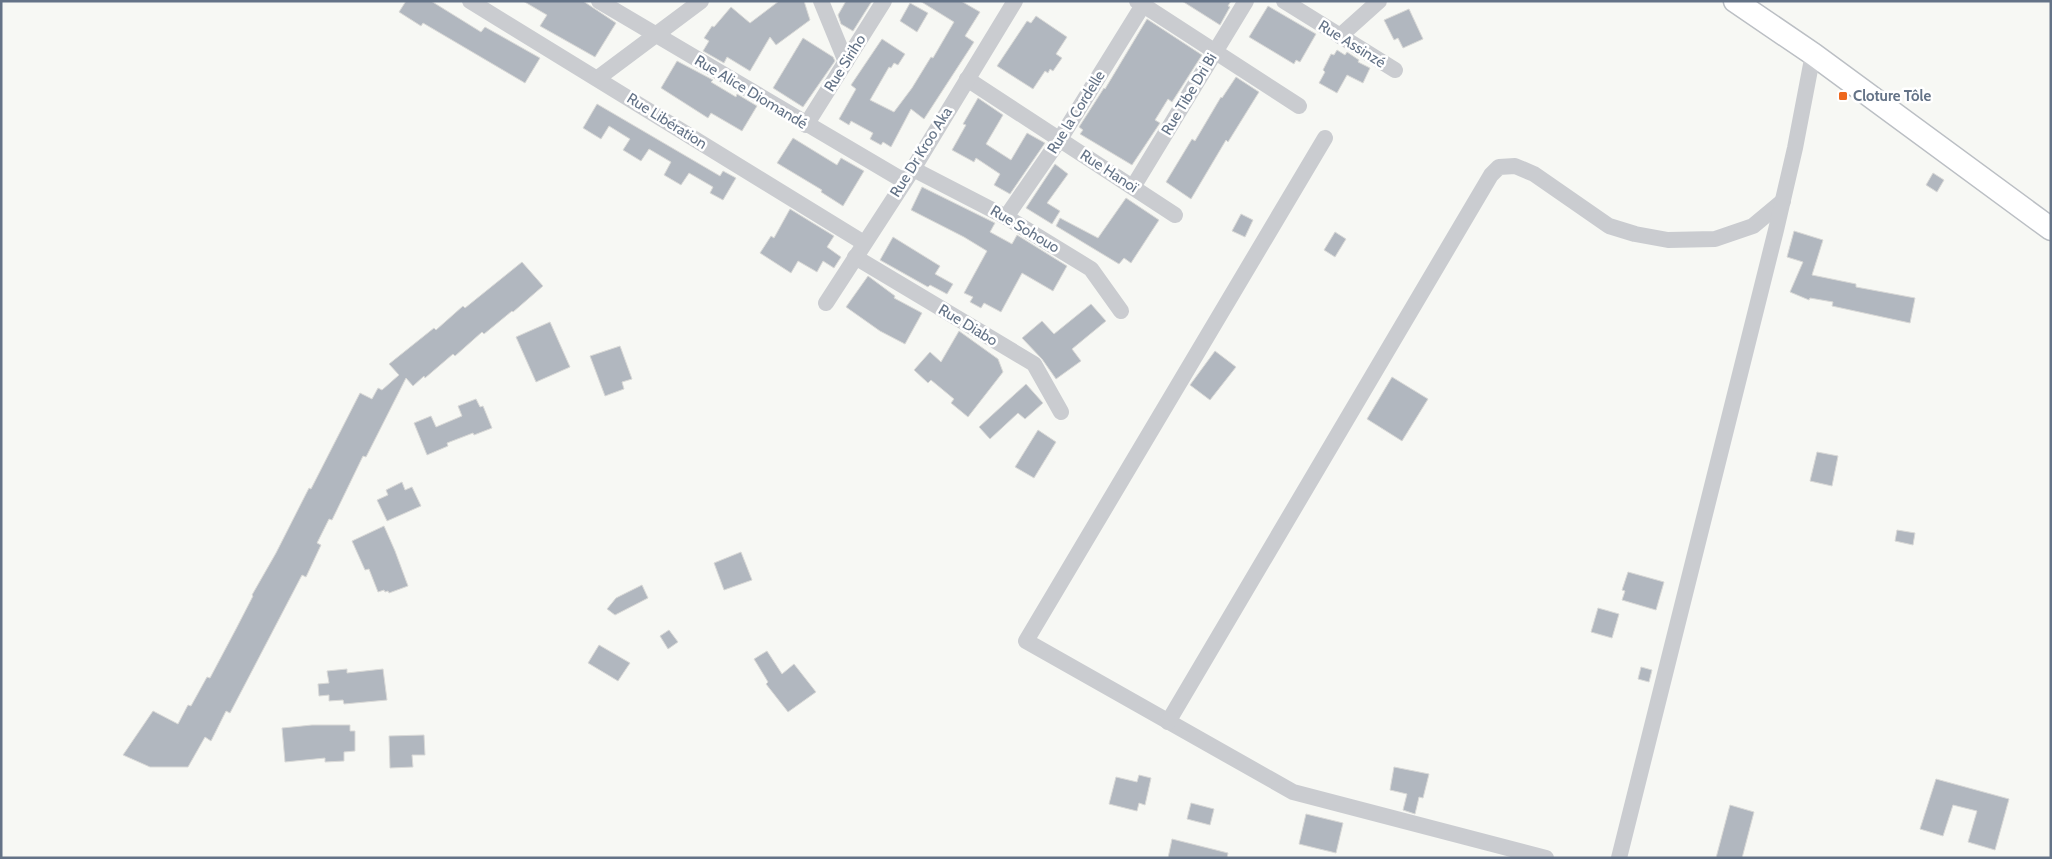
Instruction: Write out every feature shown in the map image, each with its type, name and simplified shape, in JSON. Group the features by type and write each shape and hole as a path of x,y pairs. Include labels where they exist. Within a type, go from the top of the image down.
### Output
{"street":[{"name":"Rue Libération","path":"470,1 864,243"},
{"name":"Rue Alice Diomandé","path":"599,1 654,36 806,125 908,175"},
{"path":"598,78 701,1"},
{"path":"821,1 846,62"},
{"name":"Rue Siriho","path":"806,125 884,1"},
{"name":"Rue Dr Kroo Aka","path":"826,302 908,175 1015,1"},
{"name":"Rue Tibe Dri Bi","path":"1133,187 1246,1"},
{"name":"Rue Assinzé","path":"1284,1 1395,70"},
{"path":"1340,36 1380,1"},
{"path":"1736,1 1813,54 2051,229"},
{"path":"1140,3 1299,106"},
{"name":"Rue la Cordelle","path":"1006,216 1060,139 1140,3"},
{"path":"1618,858 1783,201 1813,54"},
{"name":"Rue Hanoï","path":"967,79 1175,215"},
{"path":"1326,138 1026,641 1293,792 1546,858"},
{"path":"1168,722 1490,175 1499,167 1515,166 1534,174 1609,226 1635,234 1668,240 1715,240 1753,226 1783,201"},
{"name":"Rue Sohouo","path":"908,175 1006,216 1091,269 1121,311"},
{"name":"Rue Diabo","path":"855,257 1034,364 1061,412"}],"building":[{"path":"406,1 431,1 481,32 485,27 540,58 525,83 423,23 421,26 399,12"},
{"path":"523,1 583,1 616,23 595,57 540,26 547,15"},
{"path":"779,1 804,1 810,20 776,45 770,37 750,71 727,57 724,63 703,51 709,41 704,38 712,26 714,27 731,7 750,23"},
{"path":"846,1 872,1 853,31 841,24 838,15"},
{"path":"920,1 961,1 980,12 965,36 974,42 924,119 911,109 891,147 883,142 881,145 870,139 873,133 851,121 849,125 839,119 856,89 851,85 882,39 905,54 898,65 894,63 891,68 889,67 870,100 894,112 912,88 931,57 933,58 954,22"},
{"path":"1182,1 1231,1 1228,6 1230,7 1220,25"},
{"path":"910,3 928,13 917,32 900,21"},
{"path":"1268,6 1316,34 1300,62 1296,60 1294,64 1249,37"},
{"path":"1409,9 1423,39 1403,48 1398,38 1394,40 1384,20"},
{"path":"1036,16 1067,37 1056,54 1062,58 1053,71 1050,69 1048,73 1045,71 1033,89 997,66 1027,21 1031,23"},
{"path":"1147,19 1202,55 1172,102 1168,99 1155,120 1160,123 1132,165 1080,134 1083,130 1079,127 1105,89"},
{"path":"803,38 833,57 835,61 803,107 773,88"},
{"path":"1337,50 1345,55 1347,52 1359,60 1358,62 1370,68 1363,83 1347,75 1337,93 1319,83 1331,54 1334,55"},
{"path":"677,61 713,80 711,82 736,97 737,94 757,106 742,131 711,113 708,118 661,88"},
{"path":"1236,77 1259,92 1228,142 1226,140 1191,199 1166,182 1192,139 1195,141 1221,97"},
{"path":"978,98 1003,115 986,144 1011,160 1027,133 1045,143 1010,194 994,185 1000,174 976,158 974,162 952,150 966,125 963,124"},
{"path":"597,104 720,176 723,171 736,178 723,200 710,193 713,187 689,173 681,185 664,175 671,162 649,149 641,161 623,150 630,139 609,126 601,139 583,128"},
{"path":"793,138 837,165 841,158 864,171 843,206 821,192 822,190 777,163"},
{"path":"1055,164 1068,174 1047,203 1060,211 1052,224 1026,208"},
{"path":"1933,173 1944,180 1937,192 1926,185"},
{"path":"922,187 995,223 990,232 1012,244 1017,235 1067,266 1053,291 1022,273 1001,312 984,303 981,308 970,302 973,297 964,293 987,251 911,210"},
{"path":"1126,198 1159,220 1131,263 1124,258 1119,264 1056,226 1060,218 1098,238"},
{"path":"790,209 834,236 827,247 841,257 834,268 823,261 817,272 798,261 791,273 760,253 771,236 774,238"},
{"path":"1241,214 1253,220 1245,237 1232,231"},
{"path":"1794,231 1823,240 1812,275 1856,284 1856,287 1915,298 1910,323 1832,306 1833,302 1810,298 1809,300 1790,292 1803,262 1787,257"},
{"path":"1335,232 1346,239 1335,257 1324,250"},
{"path":"893,237 940,266 935,274 953,284 947,294 930,285 928,287 880,260"},
{"path":"522,262 543,286 513,312 484,334 482,332 455,356 453,354 425,378 424,376 413,386 406,378 366,457 363,456 332,520 329,519 317,543 321,545 306,577 302,575 230,713 226,711 211,741 205,737 188,767 150,767 123,755 153,711 178,724 188,705 191,706 207,677 210,678 360,393 372,399 378,388 382,390 399,375 389,364 434,328 436,330 463,306 465,308"},
{"path":"868,276 895,296 894,298 922,313 905,344 880,331 846,307"},
{"path":"1091,304 1106,321 1072,349 1081,361 1056,379 1042,359 1022,338 1042,321 1054,334"},
{"path":"550,322 570,367 536,382 516,337"},
{"path":"959,331 998,359 1003,372 968,417 951,403 954,399 931,380 928,383 914,370 930,352 941,362"},
{"path":"620,346 632,379 622,382 624,389 605,396 590,356"},
{"path":"1215,351 1236,367 1210,400 1190,385"},
{"path":"1392,377 1428,399 1402,441 1367,419"},
{"path":"1026,384 1043,403 1025,419 1018,413 990,439 979,427"},
{"path":"476,399 480,407 483,406 492,428 447,443 448,446 427,455 414,423 431,416 436,427 462,416 458,406"},
{"path":"1038,430 1056,442 1034,478 1015,467"},
{"path":"1817,452 1838,456 1832,486 1810,481"},
{"path":"402,482 405,490 412,487 421,506 387,521 377,500 388,495 386,490"},
{"path":"384,526 408,586 389,593 384,590 378,592 369,569 365,570 352,541"},
{"path":"1897,530 1915,533 1913,545 1895,541"},
{"path":"741,552 752,580 724,590 714,563"},
{"path":"1628,572 1664,582 1656,610 1622,600 1625,591 1622,590"},
{"path":"642,585 648,598 615,615 607,609 616,598"},
{"path":"1598,608 1619,614 1612,638 1591,632"},
{"path":"669,630 678,642 668,649 660,636"},
{"path":"599,645 630,663 618,681 588,663"},
{"path":"767,651 782,674 794,664 816,692 788,712 766,684 768,682 754,659"},
{"path":"1641,667 1652,670 1649,682 1638,679"},
{"path":"347,669 347,673 383,669 387,700 344,704 343,700 329,701 329,695 319,696 318,684 329,683 327,671"},
{"path":"312,725 350,725 350,731 355,731 355,751 344,752 344,761 325,762 325,758 285,762 282,728"},
{"path":"424,735 425,755 412,755 413,767 390,768 389,736"},
{"path":"1394,767 1429,774 1423,798 1419,797 1415,814 1403,810 1407,794 1390,790"},
{"path":"1139,775 1151,778 1145,805 1139,803 1137,811 1109,804 1116,777 1137,782"},
{"path":"1936,779 2009,799 1995,850 1968,842 1977,811 1953,805 1943,836 1920,829"},
{"path":"1191,803 1214,809 1210,825 1187,819"},
{"path":"1730,805 1754,812 1742,858 1716,858"},
{"path":"1306,814 1343,823 1336,853 1299,844"},
{"path":"1172,839 1228,853 1227,858 1168,858"}],"place":[{"name":"Cloture Tôle","path":"1843,96"}]}
